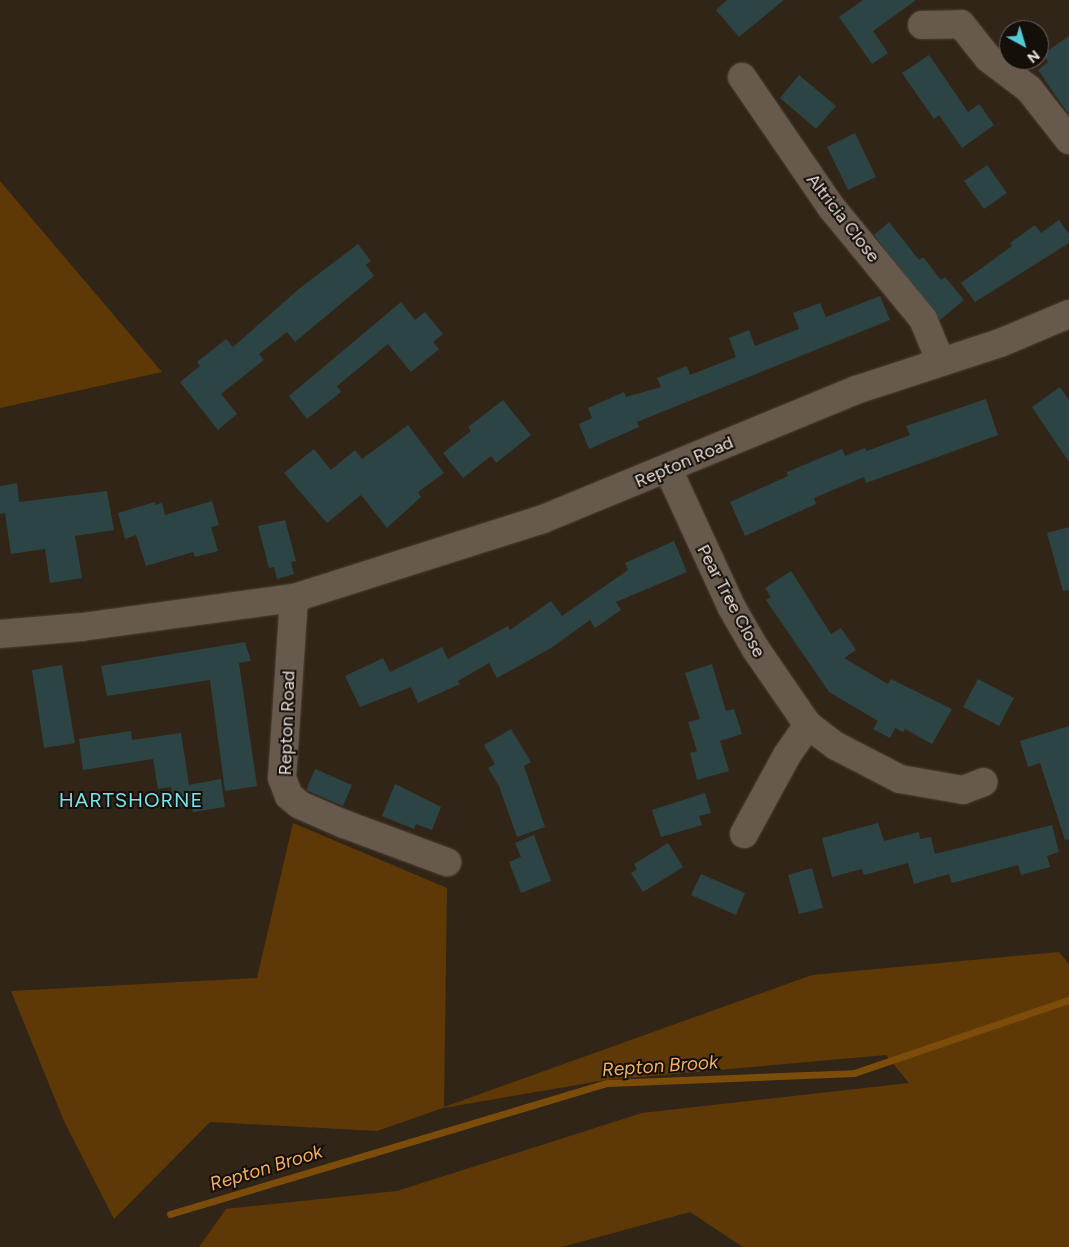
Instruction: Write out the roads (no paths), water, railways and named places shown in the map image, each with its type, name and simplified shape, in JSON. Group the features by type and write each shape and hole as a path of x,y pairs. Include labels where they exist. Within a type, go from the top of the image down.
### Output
{"street":[{"path":"922,25 961,24 988,58 1029,89 1069,140"},
{"name":"Altricia Close","path":"742,77 831,207 923,319 940,360"},
{"name":"Repton Road","path":"0,634 82,627 294,598 455,549 668,469 856,390 940,360 1063,322"},
{"name":"Pear Tree Close","path":"668,469 707,560 732,608 755,648 808,725 836,746 900,780 963,790 984,782"},
{"name":"Repton Road","path":"294,598 282,778 289,796 300,805 344,824 447,862"},
{"path":"744,834 787,755 808,725"}],"waterway":[{"name":"Repton Brook","path":"170,1214 608,1083 854,1073 1069,1000"}],"district":[{"name":"HARTSHORNE","path":"131,800"}]}
